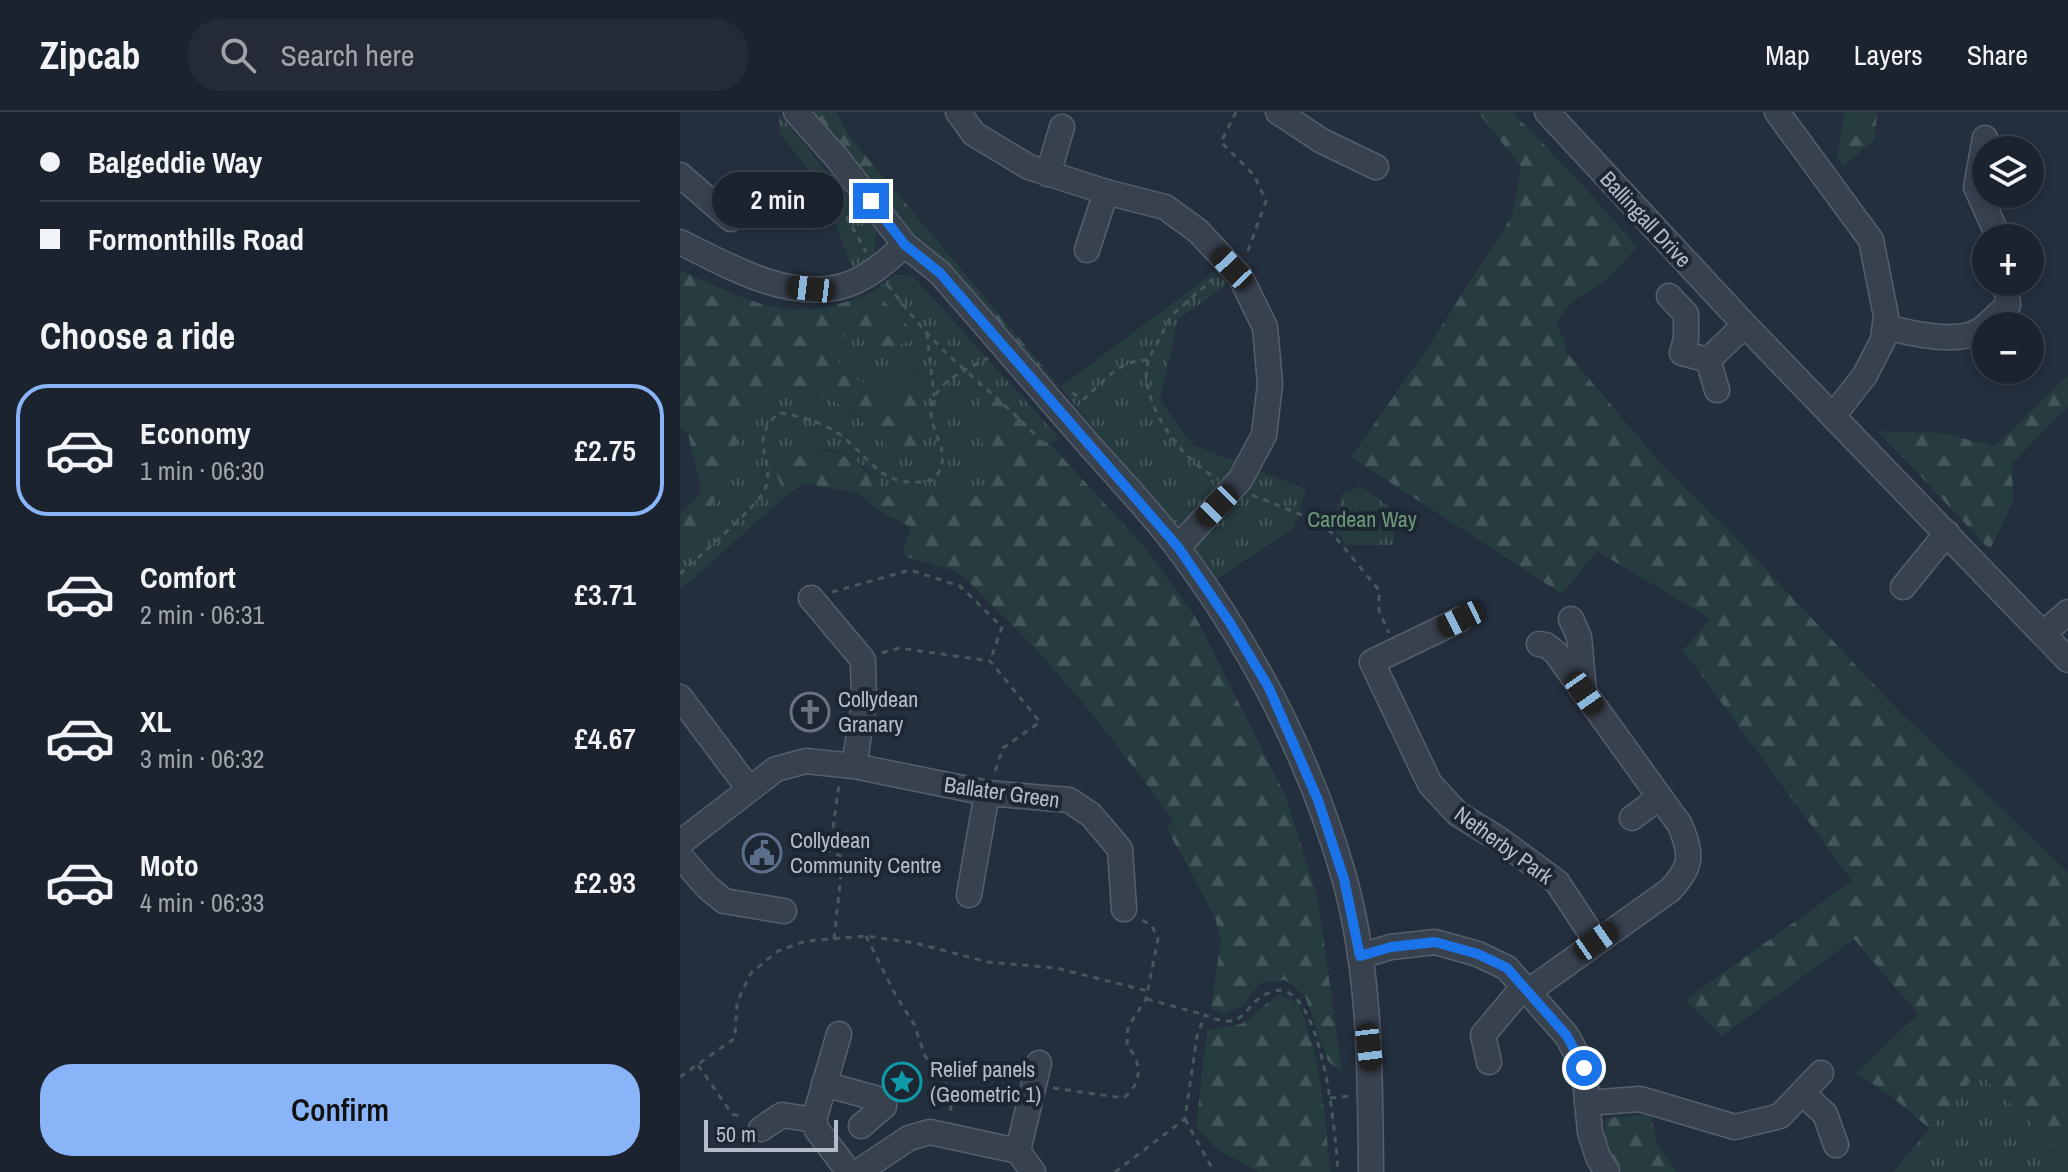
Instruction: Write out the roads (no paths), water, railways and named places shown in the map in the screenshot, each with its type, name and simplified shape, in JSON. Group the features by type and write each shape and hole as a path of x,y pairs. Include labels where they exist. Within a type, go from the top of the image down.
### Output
{"street":[{"path":"796,112 837,158 905,245 940,273 1178,547 1230,623 1269,688 1327,826 1344,879 1360,956 1371,1066 1371,1172"},
{"path":"958,112 974,134 1029,167 1165,207 1198,231 1240,276 1265,327 1270,384 1264,435 1234,487 1178,547"},
{"path":"1278,112 1322,141 1376,167"},
{"name":"Ballingall Drive","path":"1547,112 1745,325 2068,660"},
{"path":"1777,112 1871,240 1886,316 1883,340 1865,375 1833,416"},
{"path":"1048,174 1062,127"},
{"path":"680,175 731,219"},
{"path":"1087,250 1106,192"},
{"path":"680,242 773,284 811,289 844,286 876,270 905,245"},
{"path":"1669,296 1686,314 1682,353 1708,360"},
{"path":"1708,360 1745,325"},
{"path":"1885,327 1935,338 1972,333"},
{"path":"1708,360 1717,390"},
{"path":"1903,587 1947,533"},
{"path":"811,598 863,660 864,703 847,765"},
{"path":"2044,633 2068,612"},
{"name":"Netherby Park","path":"1461,619 1361,666 1430,784 1458,814 1557,882 1596,941"},
{"path":"1571,619 1579,637 1584,693"},
{"path":"1489,1062 1473,1033 1526,988 1670,890 1685,874 1690,850 1680,825 1556,653 1539,644"},
{"path":"680,697 749,789"},
{"name":"Ballater Green","path":"680,843 776,769 806,761 847,765 987,793 1069,800 1091,815 1120,849 1124,909"},
{"path":"969,895 987,793"},
{"path":"1632,818 1660,797"},
{"path":"680,856 724,901 784,911"},
{"path":"1360,956 1391,947 1435,942 1478,954 1507,968 1567,1036 1584,1068 1590,1132 1598,1157 1607,1172"},
{"path":"839,1034 814,1120 817,1130 849,1172"},
{"path":"1587,1103 1640,1099 1735,1127 1780,1116 1821,1073"},
{"path":"1018,1151 1036,1074"},
{"path":"824,1084 875,1098 884,1106 861,1126"},
{"path":"1802,1093 1825,1114 1836,1145"},
{"path":"766,1126 782,1115 814,1120"},
{"path":"858,1172 909,1138 930,1132 1018,1151 1033,1172"}],"place":[{"name":"Collydean Granary","path":"810,712"},
{"name":"Collydean Community Centre","path":"762,853"},
{"name":"Relief panels (Geometric 1)","path":"902,1082"}],"park label":[{"name":"Cardean Way","path":"1362,519"}]}
